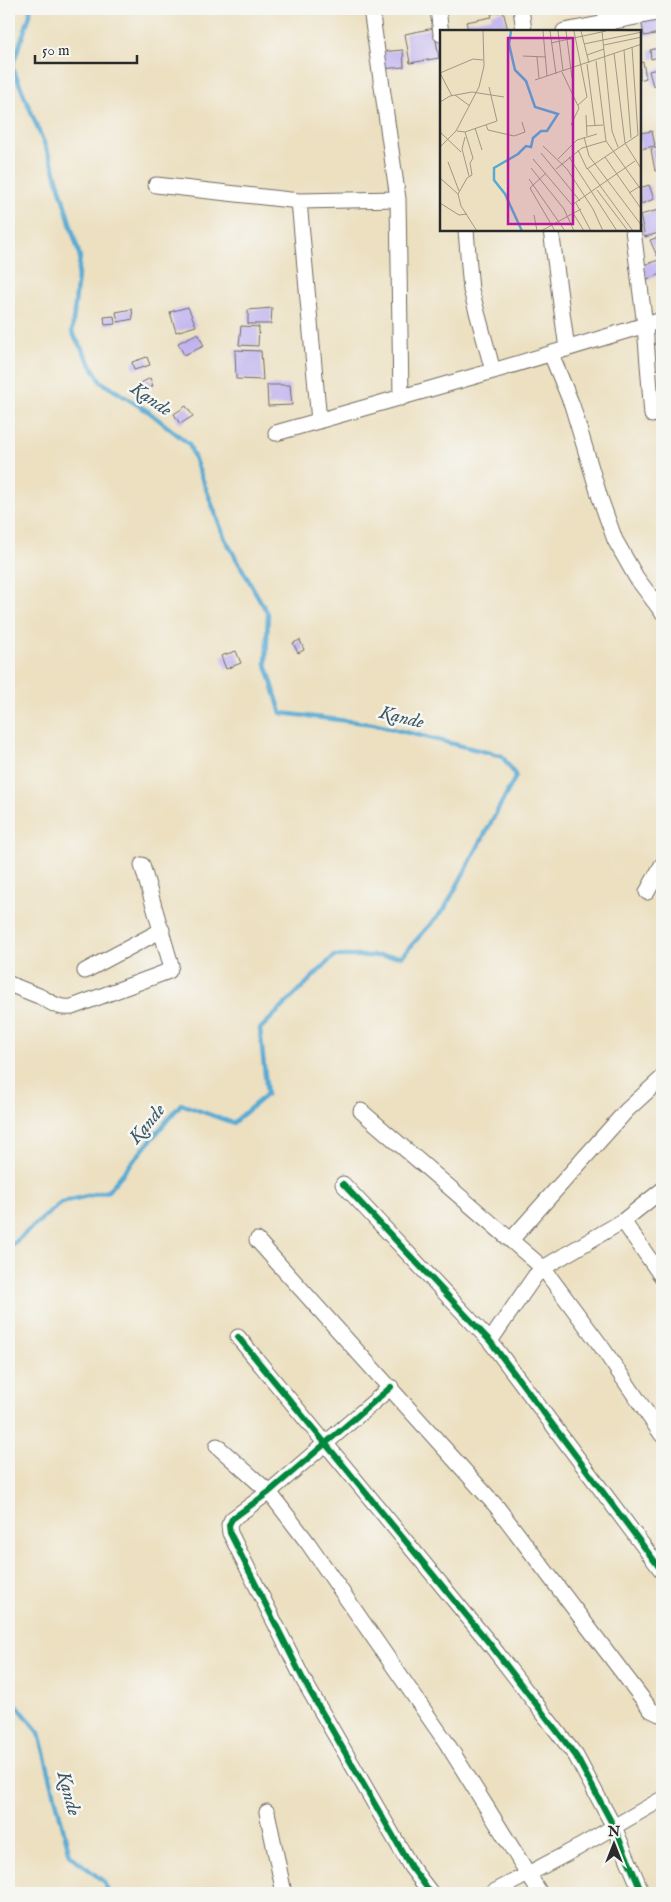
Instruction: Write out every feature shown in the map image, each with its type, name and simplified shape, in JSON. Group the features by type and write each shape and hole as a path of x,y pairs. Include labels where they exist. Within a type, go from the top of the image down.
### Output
{"street":[{"path":"371,9 398,200 401,398"},
{"path":"438,9 441,30"},
{"path":"520,9 524,30"},
{"path":"568,30 606,21 662,12"},
{"path":"156,185 299,201 398,200"},
{"path":"299,201 319,421"},
{"path":"466,231 471,290 493,371"},
{"path":"551,231 567,349"},
{"path":"633,231 645,326 652,416"},
{"path":"276,433 401,398 662,320"},
{"path":"551,354 572,405 600,498 615,540 636,577 662,612"},
{"path":"9,984 58,1007 72,1007 170,971 171,965 162,930 142,865"},
{"path":"647,892 662,865"},
{"path":"84,971 162,930"},
{"path":"510,1240 627,1110 662,1078"},
{"path":"361,1111 542,1268 601,1346 662,1435"},
{"path":"343,1184 490,1341 662,1572"},
{"path":"490,1341 542,1268 623,1221 662,1190"},
{"path":"623,1221 662,1278"},
{"path":"257,1240 497,1507 651,1710 658,1714 662,1713"},
{"path":"238,1337 490,1644 576,1756 614,1827 642,1893"},
{"path":"391,1388 269,1492 232,1520 229,1525 230,1533 304,1681 411,1866 430,1893"},
{"path":"217,1446 269,1492 308,1543 446,1742 540,1893"},
{"path":"492,1893 662,1800"},
{"path":"267,1812 284,1893"}],"building":[{"path":"614,9 635,9 636,15 608,20 606,12"},
{"path":"503,11 508,30 464,30 468,29 466,22 492,17 491,14"},
{"path":"657,16 660,33 644,36 641,19"},
{"path":"434,28 439,58 410,63 405,34"},
{"path":"662,47 662,56 651,59 650,50"},
{"path":"403,50 404,67 381,69 380,52"},
{"path":"643,62 646,78 641,80 641,63"},
{"path":"662,68 662,84 653,86 649,71"},
{"path":"652,131 655,146 641,149 641,133"},
{"path":"662,147 662,170 655,171 651,149"},
{"path":"649,185 654,199 641,204 641,188"},
{"path":"662,209 662,232 645,237 641,215"},
{"path":"662,236 662,254 657,256 650,240"},
{"path":"662,259 662,274 647,279 643,265"},
{"path":"188,307 196,326 176,332 170,312"},
{"path":"272,308 271,324 248,324 248,310"},
{"path":"132,309 133,319 118,322 116,312"},
{"path":"114,316 115,324 105,325 104,317"},
{"path":"241,326 259,327 258,346 239,345"},
{"path":"198,333 204,346 184,355 178,343"},
{"path":"235,350 261,351 263,380 236,379"},
{"path":"147,357 150,365 134,370 132,362"},
{"path":"150,378 153,386 144,390 141,383"},
{"path":"267,385 290,385 292,405 268,406"},
{"path":"186,406 193,416 180,424 174,414"},
{"path":"300,640 304,650 298,653 293,643"},
{"path":"236,651 241,663 226,669 221,656"}],"waterway":[{"name":"Kande","path":"9,1247 62,1202 108,1191 181,1104 233,1123 267,1094 260,1029 334,956 402,956 445,908 516,776 502,756 373,724 281,713 266,664 268,614 225,539 189,444 149,412 101,382 72,332 80,257 53,165 12,66 30,15 30,9"},
{"name":"Kande","path":"9,1695 39,1733 70,1855 103,1881 109,1893"}],"cycle path":[{"path":"343,1184 490,1341 662,1571"},
{"path":"238,1337 490,1644 576,1756 614,1827 642,1893"},
{"path":"391,1387 269,1492 232,1519 229,1525 230,1533 304,1681 411,1867 431,1893"}]}
